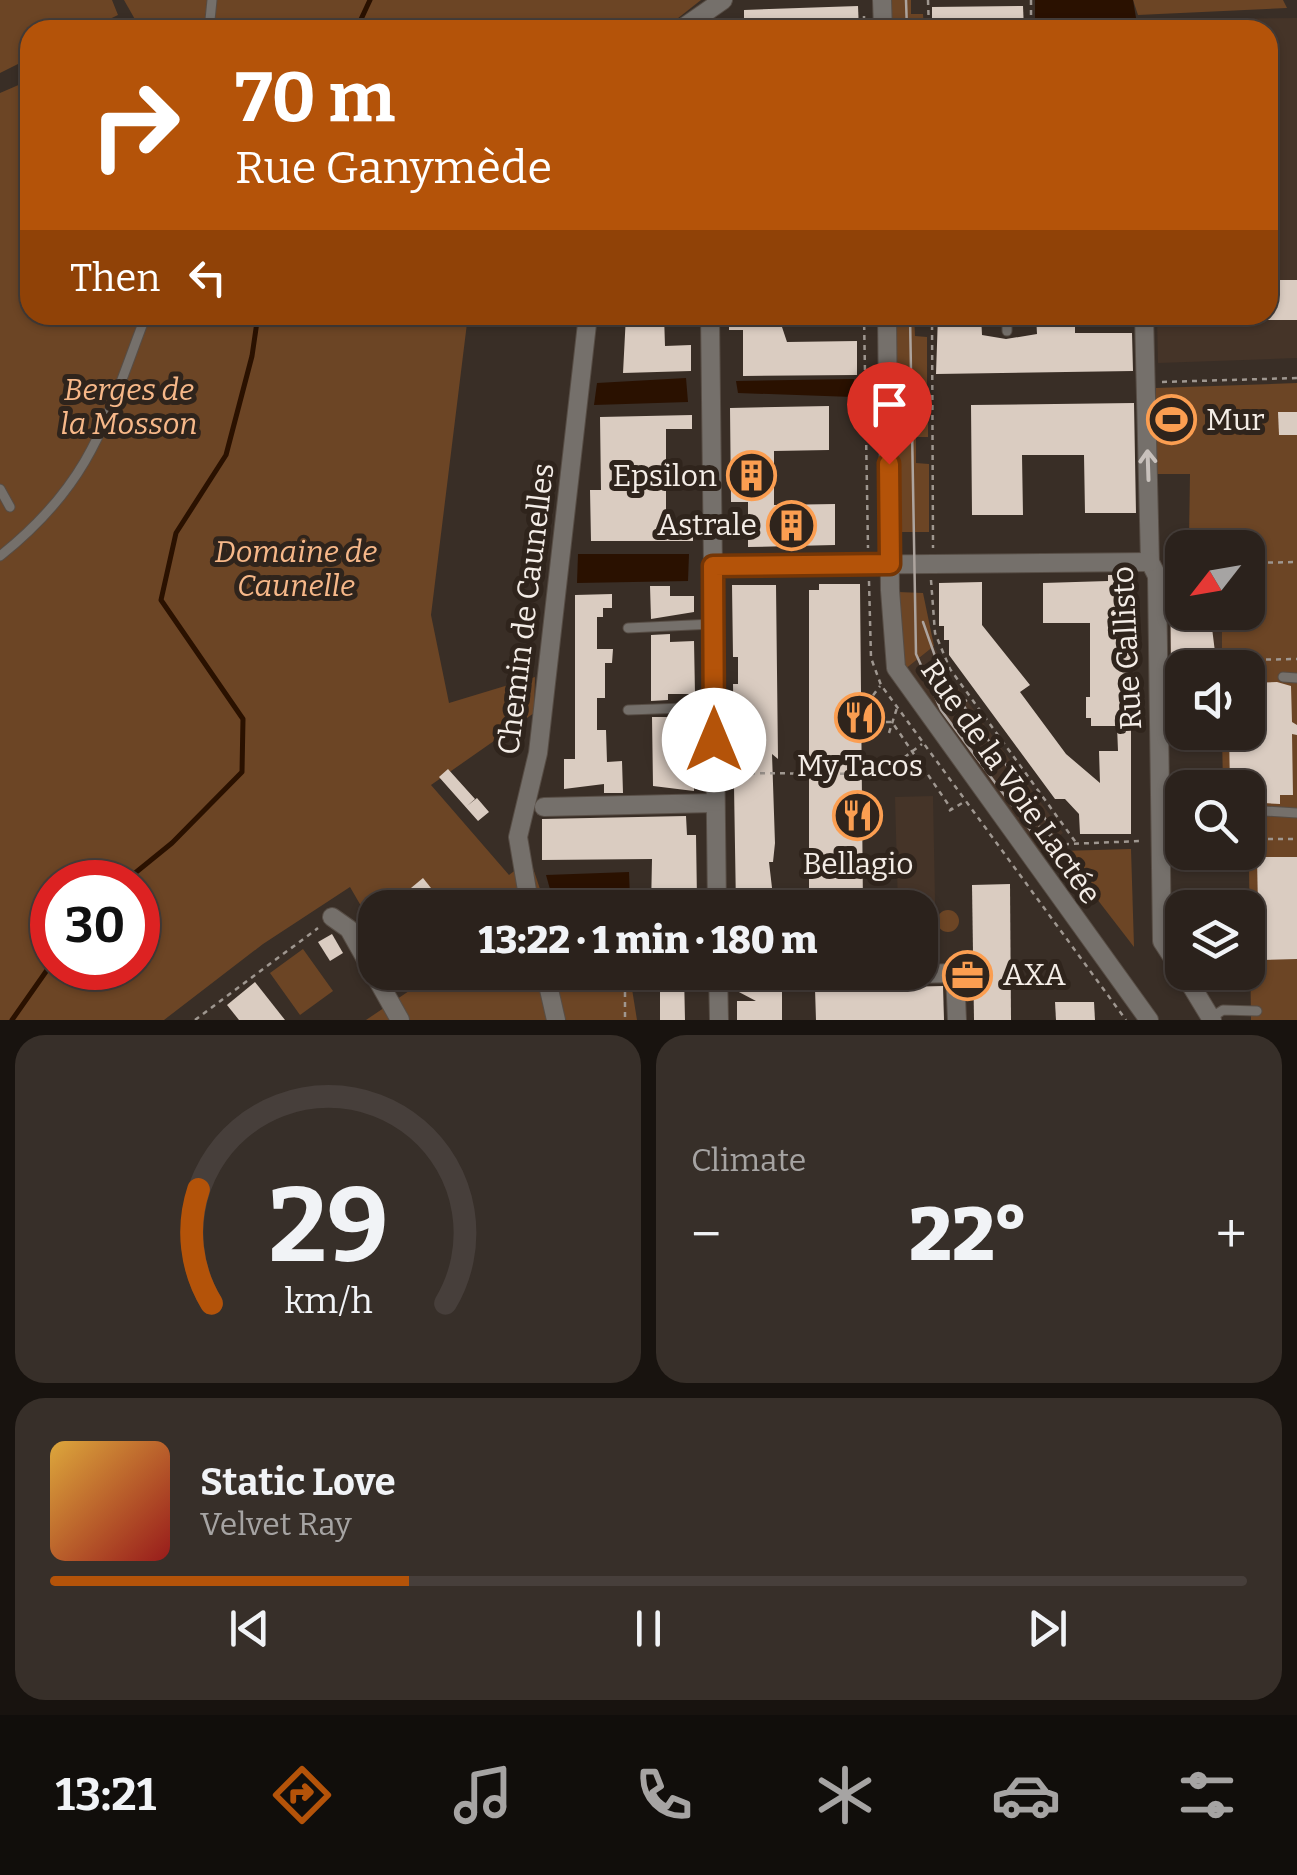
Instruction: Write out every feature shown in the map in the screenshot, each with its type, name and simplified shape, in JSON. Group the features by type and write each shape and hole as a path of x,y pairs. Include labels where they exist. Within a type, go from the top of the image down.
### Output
{"street":[{"path":"694,20 723,0"},
{"name":"Chemin de Caunelles","path":"527,890 518,837 538,753 587,325"},
{"path":"710,325 716,890"},
{"name":"Rue de la Voie Lactée","path":"887,325 890,564 896,668 1149,1020"},
{"name":"Rue Callisto","path":"1144,325 1150,562 1157,576 1165,946"},
{"path":"713,566 1150,562"},
{"path":"544,807 714,803"},
{"path":"332,917 350,929 400,1020"},
{"path":"938,973 954,973 957,1020"},
{"path":"549,990 556,1020"},
{"path":"718,990 719,1020"},
{"name":"Rue Callisto","path":"1194,990 1212,1018"}],"lane":[{"path":"0,556 43,522 71,487 99,438 142,325"},
{"path":"1007,325 1007,331"},
{"path":"0,489 10,507"},
{"path":"628,628 713,624"},
{"path":"1283,677 1297,678"},
{"path":"628,710 714,707"},
{"path":"1265,811 1297,813"},
{"path":"1212,1018 1223,1010 1256,1011"}],"path":[{"path":"864,325 869,557"},
{"path":"932,325 935,534 930,566 936,633 968,700 1077,844"},
{"path":"1146,383 1297,378"},
{"path":"888,394 934,397"},
{"path":"1265,563 1297,562"},
{"path":"869,573 871,658 881,684 1126,1020"},
{"path":"1265,659 1297,658"},
{"path":"866,733 866,705 881,684"},
{"path":"933,723 968,700"},
{"path":"888,733 897,707"},
{"path":"866,722 892,722"},
{"path":"892,722 951,811 965,801"},
{"path":"714,773 882,774 923,744"},
{"path":"920,773 925,768"},
{"path":"1039,826 1047,838"},
{"path":"1265,839 1297,839"},
{"path":"1037,845 1160,840"},
{"path":"195,1020 332,917"},
{"path":"625,990 625,1020"}],"shaded area":[{"path":"1035,0 1133,0 1136,20 1035,20"},
{"path":"1297,18 1297,358 1158,363 1157,325 1278,325 1278,20 1146,20"},
{"path":"686,378 688,402 594,405 597,383"},
{"path":"854,379 853,397 738,393 736,381"},
{"path":"578,554 689,554 688,581 577,583"},
{"path":"1170,630 1222,630 1222,650 1170,650"},
{"path":"934,646 950,677 1063,833 1037,854 904,670"},
{"path":"933,796 935,890 898,890 895,797"},
{"path":"629,872 630,890 550,890 546,875"}],"green space":[{"path":"0,0 112,0 118,15 108,20 20,20 20,63 0,73"},
{"path":"124,0 701,0 676,20 135,20"},
{"path":"890,0 911,0 911,14 923,14 923,20 891,20"},
{"path":"1133,0 1283,0 1287,8 1138,15"},
{"path":"20,84 20,325 467,325 431,615 449,703 535,677 534,713 431,785 509,875 530,859 540,890 358,890 358,901 350,887 263,944 164,1020 0,1020 0,93"},
{"path":"894,325 914,325 915,336 927,337 927,387 895,387"},
{"path":"1297,383 1297,1020 1251,1020 1251,990 1265,990 1265,890 1249,890 1249,870 1265,870 1265,770 1223,770 1222,750 1265,750 1265,650 1222,650 1222,630 1265,630 1265,530 1189,530 1190,474 1156,474 1156,388"},
{"path":"897,401 928,401 928,437 916,437 916,463 929,464 929,532 898,532"},
{"path":"898,592 923,593 934,646 904,670"},
{"path":"1131,849 1134,947 1060,851"},
{"path":"948,910 958,917 956,929 940,929 940,913"},
{"path":"303,949 333,991 300,1015 270,973"},
{"path":"632,990 637,1020 366,1020 409,991"}],"building":[{"path":"858,6 859,20 744,20 744,10"},
{"path":"1023,6 1024,20 932,20 932,7"},
{"path":"1278,280 1297,280 1297,320 1278,320"},
{"path":"625,325 664,325 665,346 691,345 691,371 623,373"},
{"path":"729,325 781,325 787,342 857,341 857,375 743,376 743,330 729,330"},
{"path":"938,325 982,325 982,335 1006,339 1037,334 1037,325 1075,325 1075,333 1132,333 1133,371 936,374"},
{"path":"1134,403 1136,513 1085,513 1084,455 1022,455 1023,515 972,515 971,405"},
{"name":"Epsilon","path":"829,406 829,450 774,451 774,505 835,504 835,545 748,547 748,502 731,502 730,408"},
{"path":"1278,412 1297,412 1297,435 1279,435"},
{"path":"692,415 692,429 666,429 666,513 673,521 693,521 693,541 591,541 590,490 601,490 600,417"},
{"path":"1108,575 1131,575 1131,834 1080,834 1079,814 1065,799 1055,799 949,655 949,640 944,640 944,626 939,626 939,583 982,582 982,625 1030,685 1020,692 1066,754 1100,783 1099,751 1118,751 1117,726 1091,726 1091,718 1086,718 1086,697 1090,697 1090,623 1043,623 1043,583 1108,581"},
{"path":"819,584 860,584 863,890 809,890 809,590 819,590"},
{"path":"732,585 776,585 778,759 772,754 775,843 773,862 769,862 772,890 736,890 734,786 739,786 739,753 734,753 733,684 738,684 738,657 733,657"},
{"path":"650,586 670,586 670,596 694,596 694,612 651,619"},
{"path":"612,594 612,608 603,608 603,617 597,617 597,649 613,649 612,663 605,663 605,698 597,698 597,730 606,730 607,762 622,761 623,793 604,793 604,784 564,789 564,759 575,759 575,595"},
{"path":"1171,630 1212,630 1215,650 1171,650"},
{"path":"670,634 670,642 694,641 695,694 668,694 668,700 651,701 651,635"},
{"path":"1265,682 1291,686 1292,722 1297,725 1297,735 1292,734 1293,795 1280,795 1280,804 1265,803 1265,770 1230,770 1229,750 1265,750"},
{"path":"652,717 669,717 671,724 695,724 694,791 653,786"},
{"path":"448,769 475,799 467,806 477,798 489,812 478,821 439,777"},
{"path":"686,816 687,835 696,835 697,890 651,890 652,859 542,860 542,819"},
{"path":"1265,857 1297,857 1297,959 1265,960 1265,890 1258,890 1257,870 1265,870"},
{"path":"423,878 433,890 409,890"},
{"path":"1010,884 1011,1020 974,1020 972,885"},
{"path":"332,934 343,953 330,961 318,942"},
{"path":"255,982 285,1020 239,1020 227,1005"},
{"path":"938,986 943,986 944,1020 816,1020 815,990 938,990"},
{"path":"660,990 684,990 685,1020 660,1020"},
{"path":"737,991 782,992 782,1020 737,1020 737,1001 756,1001"},
{"path":"1055,1002 1094,1002 1095,1020 1056,1020"}],"waterway":[{"path":"361,20 370,0"},
{"path":"151,860 242,772 243,719 161,600 176,533 226,455 257,325"},
{"path":"12,1020 33,990"}],"tram line":[{"path":"906,0 907,20"},
{"path":"910,325 916,654 941,710 1031,831"},
{"path":"923,622 942,676 1046,820"}],"place":[{"name":"Mur","path":"1171,420"},
{"name":"Epsilon","path":"752,476"},
{"name":"Astrale","path":"792,525"},
{"name":"My Tacos","path":"860,717"},
{"name":"Bellagio","path":"858,815"},
{"name":"AXA","path":"968,975"}],"route":[{"path":"714,740 713,566 890,564 889,464"}],"park label":[{"name":"Berges de la Mosson","path":"129,407"},
{"name":"Domaine de Caunelle","path":"296,569"}]}
